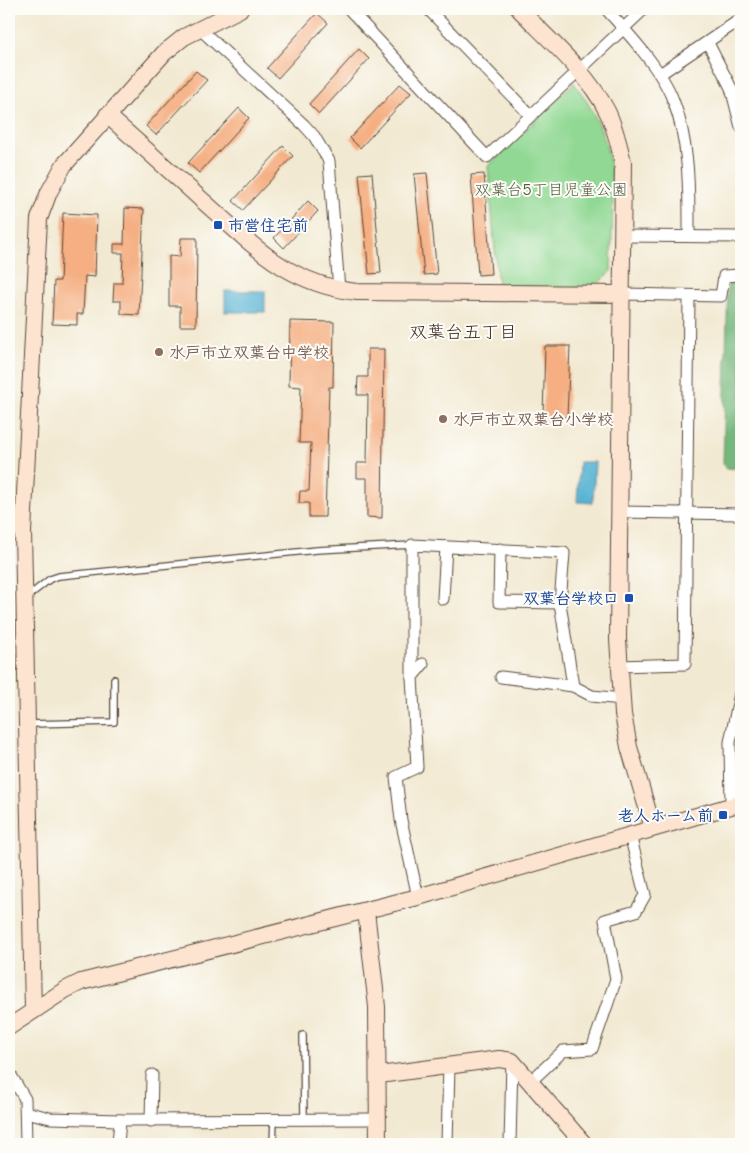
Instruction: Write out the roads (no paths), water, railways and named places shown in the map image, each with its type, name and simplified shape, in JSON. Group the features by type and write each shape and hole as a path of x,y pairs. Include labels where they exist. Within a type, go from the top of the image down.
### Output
{"street":[{"path":"34,1011 23,601 23,532 39,219 49,192 64,165 164,53 184,37 240,9"},
{"path":"349,9 487,157 644,9"},
{"path":"428,9 530,115"},
{"path":"519,9 579,72 607,111 617,135 623,162 619,666 629,747 653,828"},
{"path":"606,9 624,28 660,74 673,100 684,135 689,180 689,236"},
{"path":"660,74 741,19"},
{"path":"200,29 304,125 323,148 329,161 339,290"},
{"path":"708,43 731,88 741,127"},
{"path":"107,115 272,262 306,279 339,290 366,292 722,296 724,276 741,275"},
{"path":"623,236 741,236"},
{"path":"619,666 685,664 689,296"},
{"path":"620,512 741,514"},
{"path":"418,897 401,820 396,777 417,767 412,678 412,545 564,553 560,603 573,686"},
{"path":"444,599 446,547"},
{"path":"500,549 499,602 560,603"},
{"path":"412,678 423,664"},
{"path":"501,677 573,686 592,696 622,700"},
{"path":"9,1027 80,982 418,897 736,805 730,742 741,688"},
{"path":"530,1082 563,1051 592,1049 616,979 605,920 636,911 645,895 630,835"},
{"path":"366,911 378,1007 378,1144"},
{"path":"379,1076 499,1059 512,1062 584,1144"},
{"path":"510,1144 512,1062"},
{"path":"447,1144 449,1066"},
{"path":"9,1072 25,1099 26,1144"},
{"path":"152,1075 152,1121"},
{"path":"26,1112 50,1118 152,1121 378,1119"},
{"path":"118,1144 120,1120"}],"lane":[{"path":"23,601 50,579 59,576 317,550 412,545"},
{"path":"27,724 114,722 114,679"},
{"path":"303,1035 304,1120"},
{"path":"272,1144 274,1120"}],"water":[{"path":"225,291 265,291 265,312 225,312"},
{"path":"579,462 595,462 593,503 577,502"}],"place":[{"name":"市営住宅前","path":"218,225"},
{"name":"水戸市立双葉台中学校","path":"159,352"},
{"name":"水戸市立双葉台小学校","path":"443,419"},
{"name":"双葉台学校口","path":"629,598"},
{"name":"老人ホーム前","path":"723,815"}],"district":[{"name":"双葉台五丁目","path":"463,331"}],"park label":[{"name":"双葉台5丁目児童公園","path":"551,189"}]}
